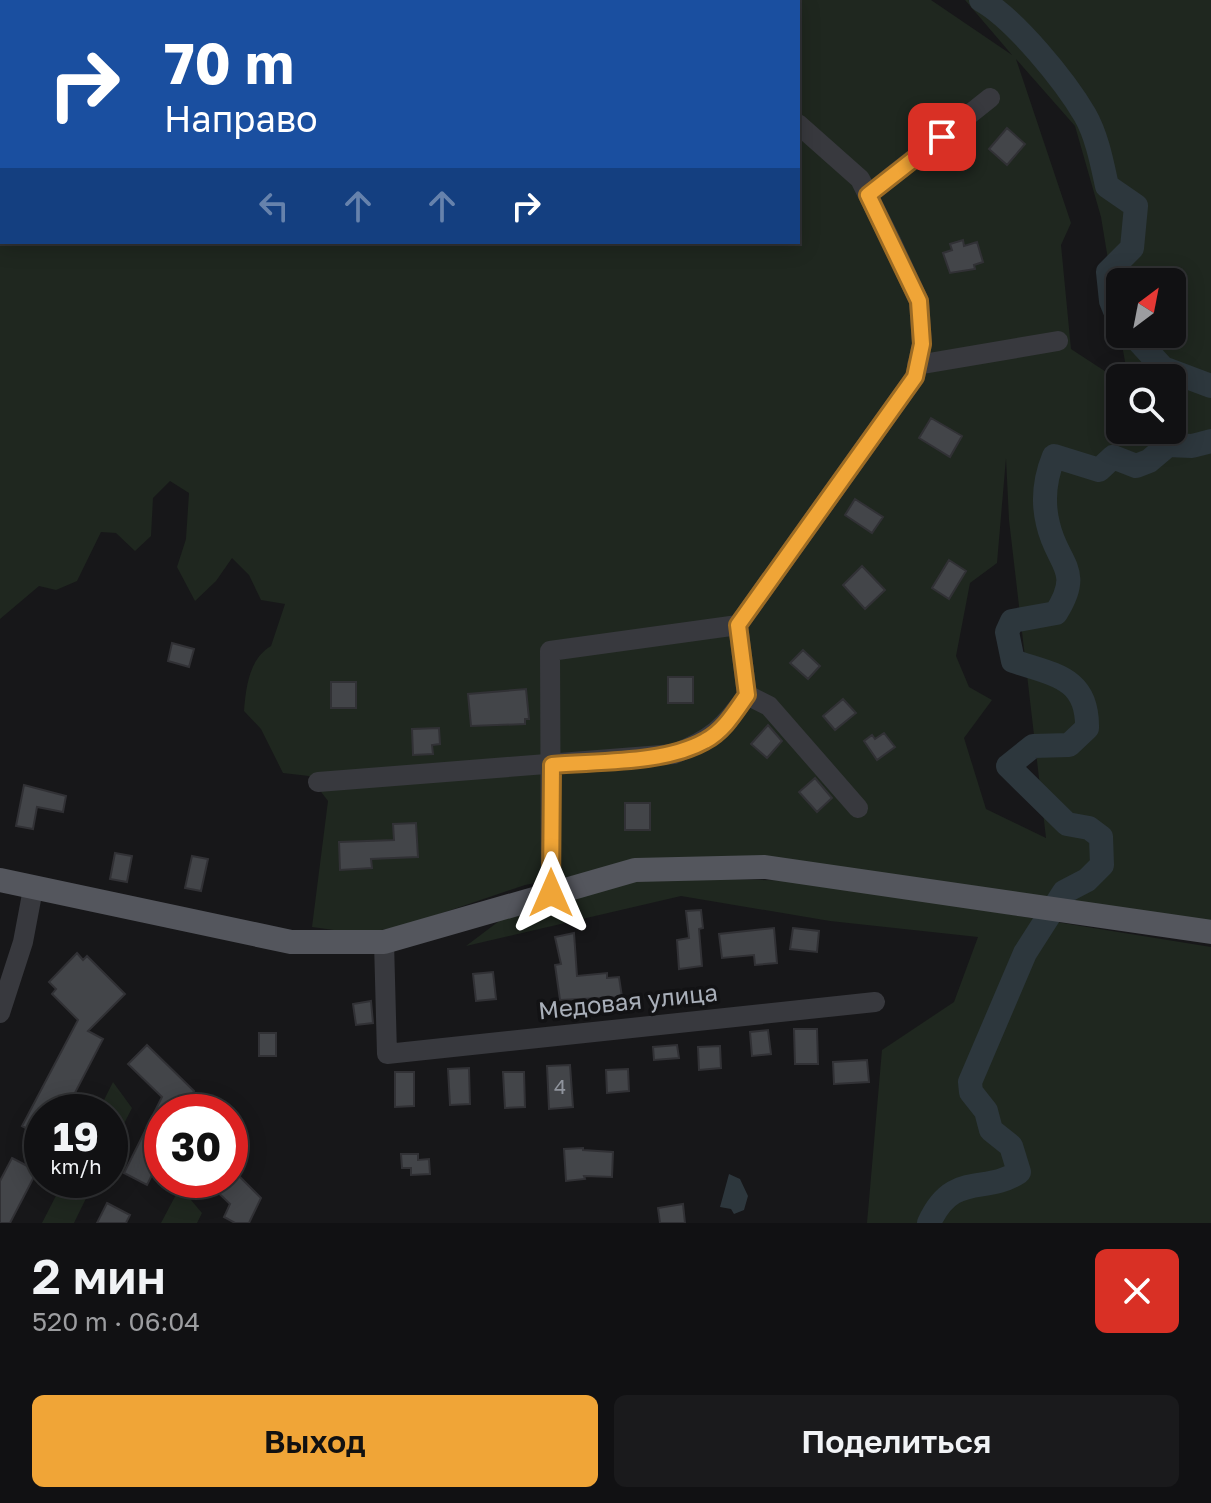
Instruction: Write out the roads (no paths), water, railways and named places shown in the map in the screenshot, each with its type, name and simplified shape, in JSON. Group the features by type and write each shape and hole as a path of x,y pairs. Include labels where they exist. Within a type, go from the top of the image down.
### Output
{"main road":[{"path":"0,880 291,942 384,942 635,870 765,867 1211,932"}],"street":[{"path":"868,195 990,98"},
{"path":"318,782 674,754 707,741 727,724 747,695 738,625 915,377 922,344 919,301 860,179 800,126"},
{"path":"917,365 1058,341"},
{"path":"551,893 550,651 738,625"},
{"path":"747,695 769,706 858,808"},
{"path":"0,1013 23,942 33,889"},
{"name":"Медовая улица","path":"384,942 387,1054 875,1002"}],"waterway":[{"path":"981,0 1024,36 1065,85 1093,132 1107,186 1136,206 1132,248 1112,268"},
{"path":"1145,348 1163,368 1211,386"},
{"path":"929,1223 948,1196 970,1186 1006,1179 1019,1172 1011,1146 991,1130 986,1111 971,1092 970,1082 1025,953 1064,892 1087,880 1102,865 1101,837 1089,828 1067,824 1008,766 1033,746 1069,745 1087,728 1086,711 1075,688 1055,675 1013,661 1007,632 1012,621 1056,613 1068,586 1066,567 1052,538 1046,515 1045,489 1051,464 1054,456 1099,470 1113,457 1136,466 1149,461 1168,445 1192,446 1211,441"}]}
